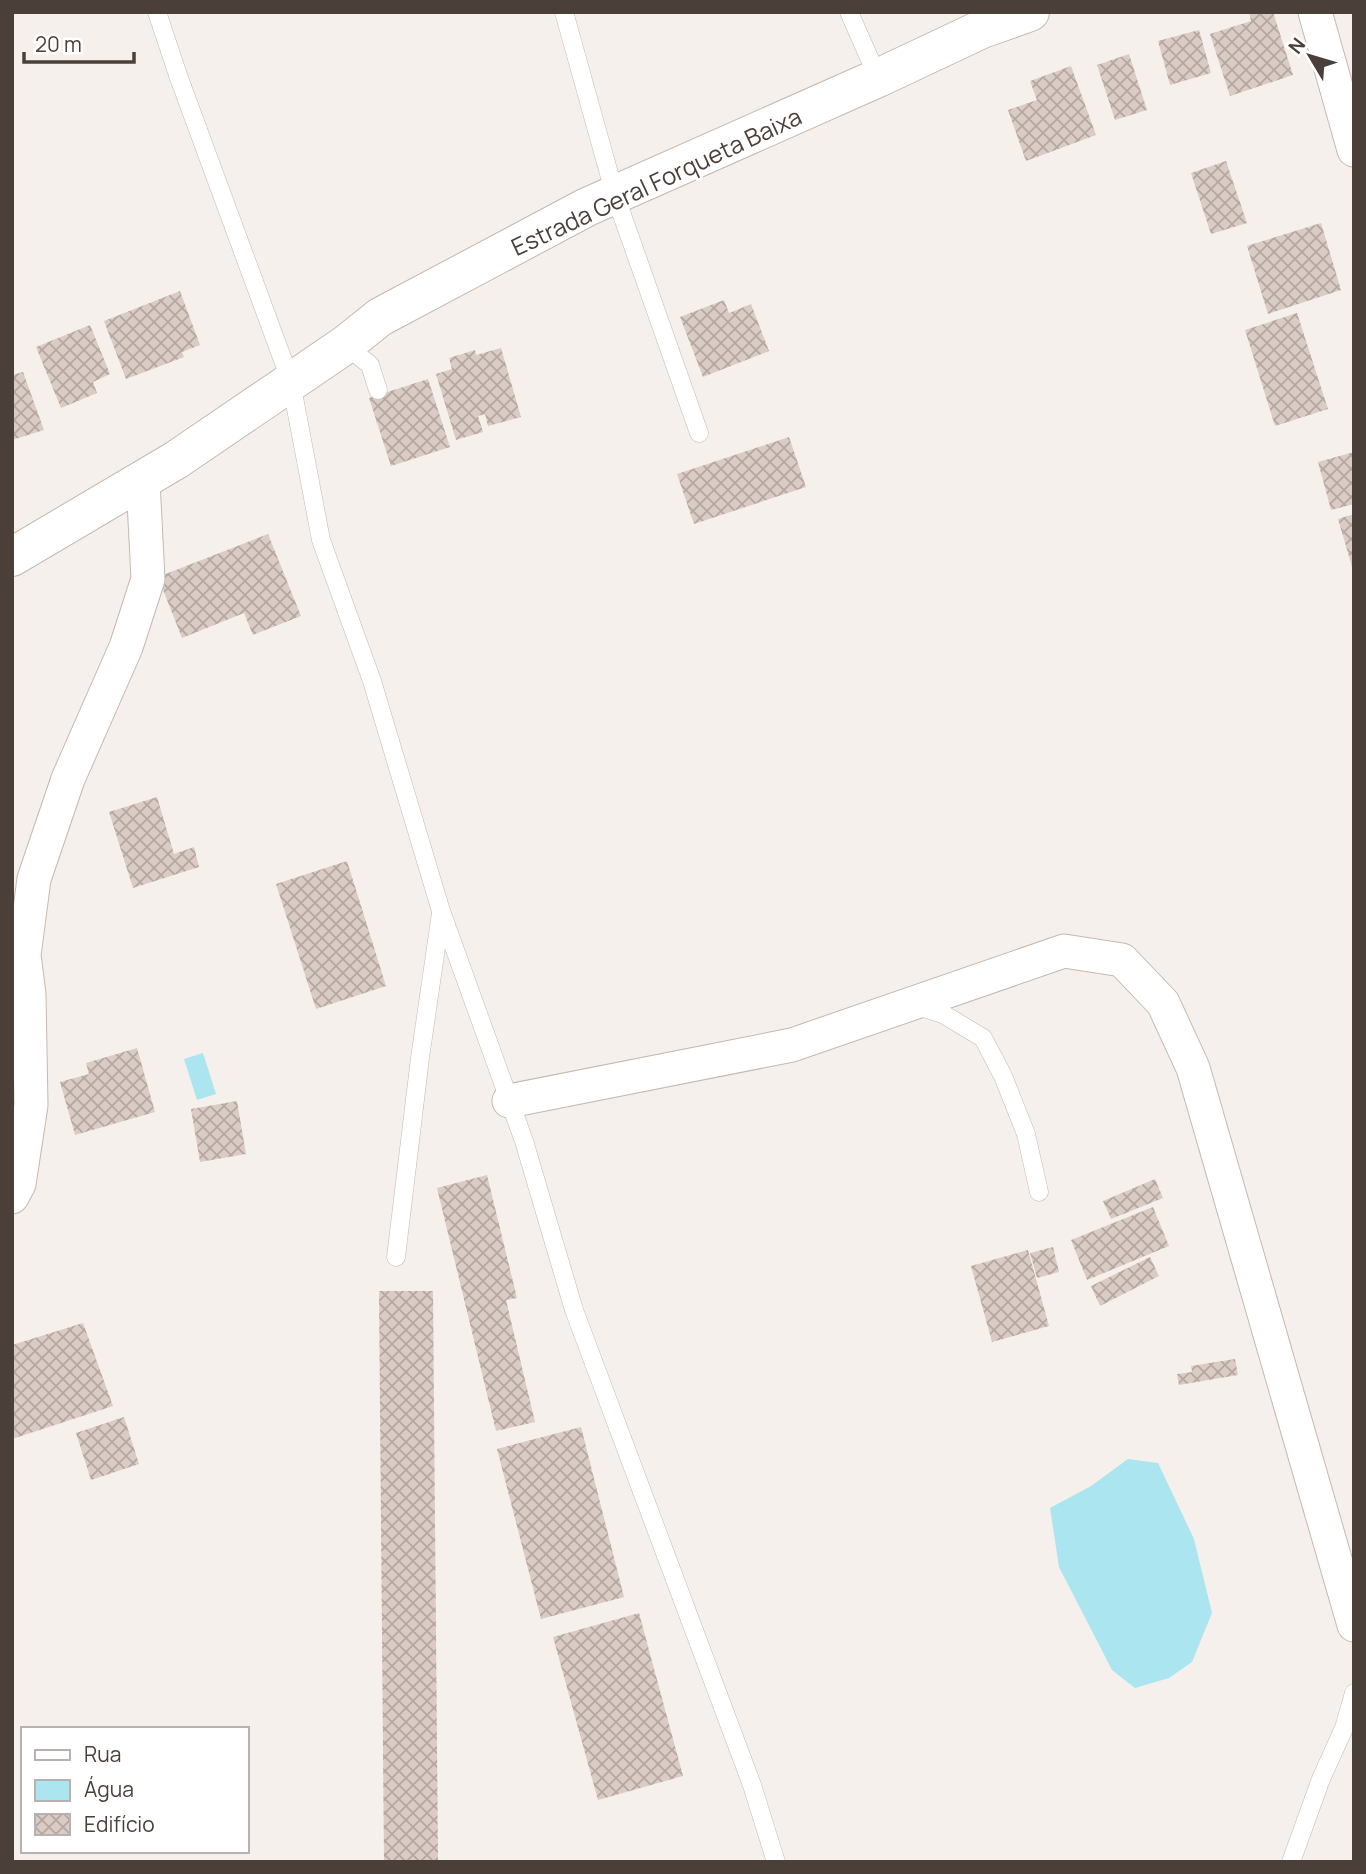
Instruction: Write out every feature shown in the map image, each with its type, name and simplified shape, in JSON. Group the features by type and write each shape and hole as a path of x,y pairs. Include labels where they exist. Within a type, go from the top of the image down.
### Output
{"street":[{"name":"Estrada Geral Forqueta Baixa","path":"12,557 143,481 345,345 380,317 587,207 982,29 1030,12"},
{"path":"1315,12 1354,150"},
{"path":"12,1196 19,1184 31,1105 29,994 24,955 34,878 68,779 126,647 148,579 143,481"},
{"path":"509,1101 792,1045 1064,951 1122,960 1163,1003 1193,1068 1354,1625"}],"lane":[{"path":"157,12 291,382 321,540 372,681 441,911 524,1141 574,1310 752,1785 776,1862"},
{"path":"564,12 615,195 699,433"},
{"path":"849,12 878,78"},
{"path":"345,345 370,365 379,390"},
{"path":"396,1257 441,911"},
{"path":"911,1004 943,1014 983,1038 1003,1076 1026,1134 1040,1192"},
{"path":"1291,1862 1321,1779 1344,1728 1354,1693"}],"water":[{"path":"203,1053 216,1094 197,1100 184,1059"},
{"path":"1128,1459 1158,1463 1194,1539 1212,1613 1192,1662 1169,1678 1135,1688 1112,1670 1059,1567 1050,1508 1091,1486"}],"building":[{"path":"1249,12 1273,12 1293,75 1230,96 1210,34 1251,21"},
{"path":"1199,30 1211,73 1170,85 1158,41"},
{"path":"1129,54 1147,110 1115,120 1097,65"},
{"path":"1071,66 1096,135 1026,161 1008,110 1037,100 1030,81"},
{"path":"1226,161 1247,223 1211,234 1191,173"},
{"path":"1321,223 1341,290 1268,314 1247,246"},
{"path":"180,291 200,345 182,352 184,357 126,379 104,321"},
{"path":"724,300 729,313 751,304 769,351 703,377 680,317"},
{"path":"1297,313 1328,409 1275,426 1245,330"},
{"path":"90,325 110,374 93,382 97,393 61,408 36,347"},
{"path":"501,348 521,417 488,426 485,414 478,416 483,432 456,440 436,374 452,369 449,358 475,350 476,355"},
{"path":"23,372 44,430 12,440 12,375"},
{"path":"428,379 450,447 391,466 369,398"},
{"path":"789,437 806,487 694,524 677,474"},
{"path":"1354,452 1354,504 1331,510 1318,462"},
{"path":"1354,514 1354,569 1353,570 1338,519"},
{"path":"268,534 301,616 253,635 244,613 182,638 158,577"},
{"path":"157,797 174,854 194,847 199,867 133,888 109,812"},
{"path":"347,861 386,986 316,1009 276,884"},
{"path":"137,1048 155,1112 75,1135 60,1082 89,1074 86,1063"},
{"path":"237,1101 246,1154 200,1162 191,1109"},
{"path":"487,1175 517,1298 506,1300 535,1422 496,1431 437,1188"},
{"path":"1155,1179 1163,1198 1111,1219 1103,1201"},
{"path":"1153,1207 1169,1246 1087,1280 1071,1240"},
{"path":"1053,1247 1059,1272 1037,1278 1030,1253"},
{"path":"1028,1250 1049,1326 992,1342 971,1266"},
{"path":"1150,1257 1159,1276 1100,1306 1091,1286"},
{"path":"379,1291 433,1291 438,1862 384,1862"},
{"path":"83,1323 113,1406 12,1439 12,1345"},
{"path":"1235,1359 1238,1375 1179,1385 1177,1374 1192,1372 1191,1366"},
{"path":"124,1417 139,1464 91,1480 76,1433"},
{"path":"581,1427 624,1597 541,1619 497,1449"},
{"path":"639,1613 683,1776 598,1800 553,1637"}]}
